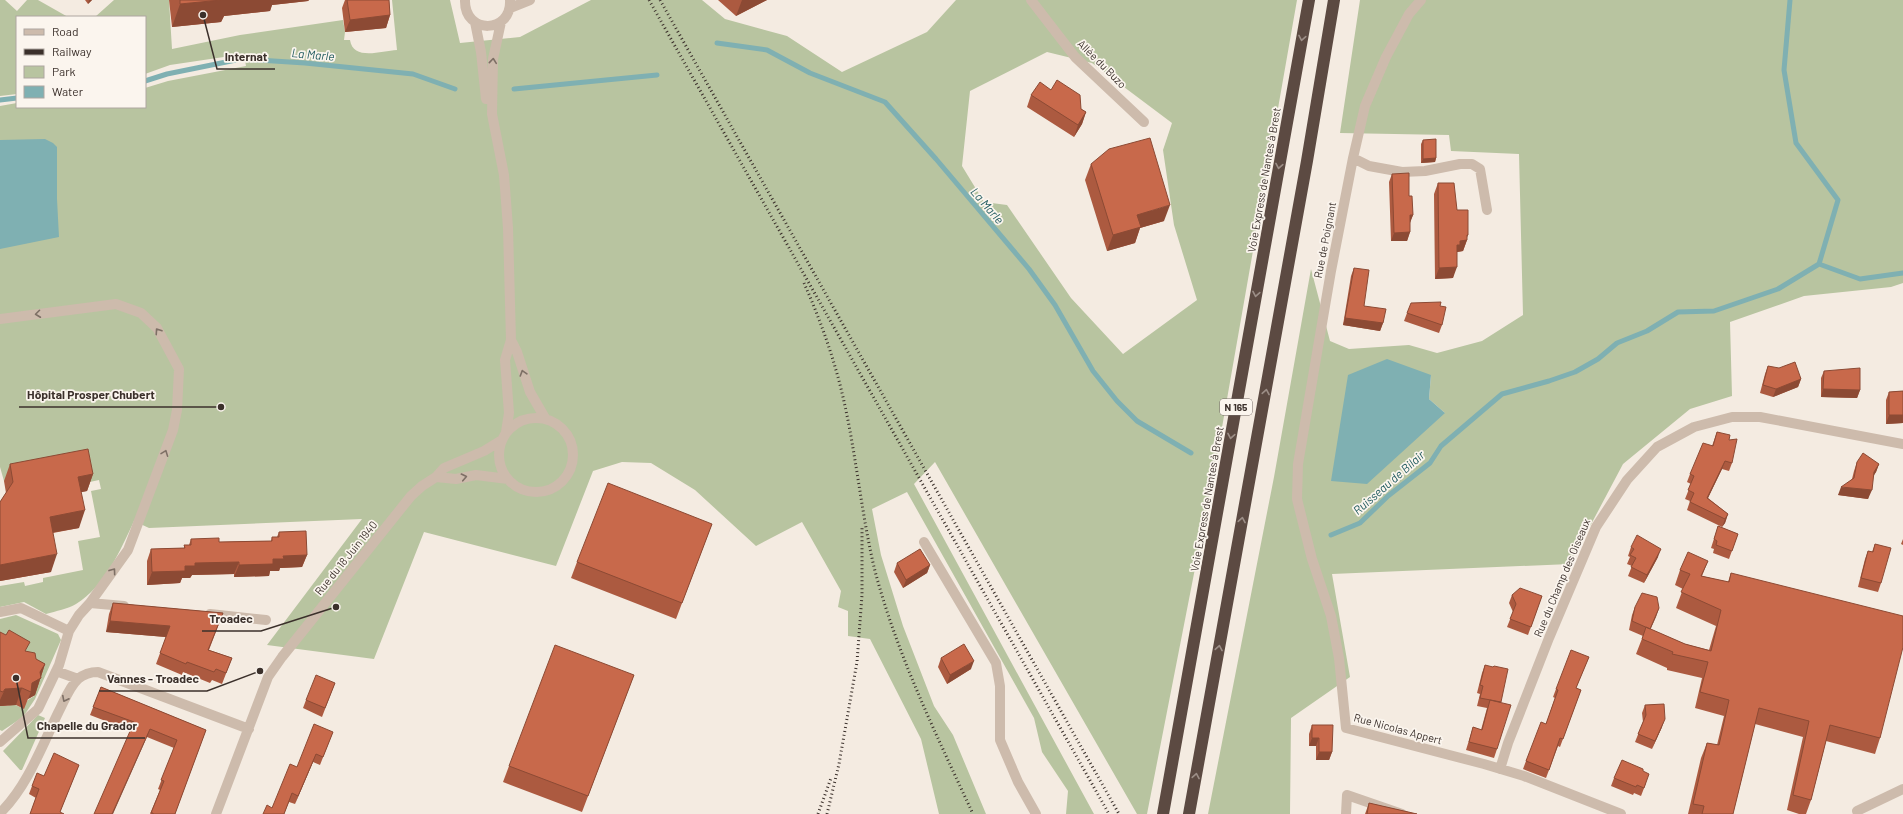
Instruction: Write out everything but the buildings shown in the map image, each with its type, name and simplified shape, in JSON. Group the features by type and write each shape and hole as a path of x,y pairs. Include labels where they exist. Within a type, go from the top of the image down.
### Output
{"highway":[{"name":"Voie Express de Nantes à Brest","path":"1163,814 1309,0"},
{"name":"N 165","path":"1189,814 1306,169 1334,0"}],"street":[{"path":"465,0 466,12 475,22 481,52 488,109 492,114"},
{"path":"475,22 488,26 501,22 505,18 510,4 530,0"},
{"name":"Allée du Buzo","path":"1031,0 1075,57 1144,122"},
{"name":"Rue de Poignant","path":"1297,499 1298,464 1313,373 1353,158 1365,106 1386,57 1409,14 1421,0"},
{"path":"501,22 493,60 492,114 504,175 508,228 511,340 505,360 510,413 500,445 499,461 502,472 508,479 522,491 535,493 551,491 563,482 572,469 574,453 570,438 560,426 545,418 524,420 514,425 504,436"},
{"path":"1353,158 1369,166 1402,172 1425,171 1460,164 1472,164 1480,169 1487,210"},
{"path":"0,319 116,304 141,314 157,328 179,369 177,410 173,430 128,550 90,603 79,615 69,631 56,671 38,709 0,742"},
{"path":"511,340 517,352 530,392 545,418"},
{"name":"Rue du Champ des Oiseaux","path":"1500,769 1508,743 1549,638 1596,527 1627,480 1657,447 1694,427 1732,417 1760,417 1903,444"},
{"name":"Rue du 18 Juin 1940","path":"216,814 268,678 282,656 411,496 422,486 436,477 444,468 484,451 504,436"},
{"path":"436,477 456,479 476,475 508,479"},
{"name":"Rue Nicolas Appert","path":"1297,499 1312,559 1331,616 1339,658 1346,728 1524,776 1621,814"},
{"path":"924,542 996,663 1000,686 1000,740 1018,782 1036,814"},
{"path":"90,603 136,607"},
{"path":"0,612 21,608 69,631"},
{"path":"198,613 266,620"},
{"path":"56,671 78,679"},
{"path":"0,813 13,799 72,686 78,679 92,672 98,672 249,729"},
{"path":"1857,811 1903,789"},
{"path":"1346,814 1347,795 1402,814"}],"green space":[{"path":"0,0 5,0 17,11 27,0 38,0 66,16 16,16 16,94 0,96"},
{"path":"114,0 169,0 172,49 240,35 343,20 345,32 344,40 350,40 356,51 362,53 376,53 397,50 392,0 450,0 460,43 520,37 591,0 702,0 725,19 787,36 842,72 927,32 956,0 1297,0 1217,456 1147,814 1137,814 935,462 914,484 1094,814 1066,814 1068,791 1042,752 1034,718 907,492 872,509 881,555 903,626 934,706 953,735 986,814 939,814 921,739 870,639 848,636 848,611 838,607 841,591 802,522 756,546 695,490 651,463 622,462 593,471 556,566 424,532 374,659 267,645 362,519 149,528 134,521 111,567 95,588 73,606 46,614 24,602 0,607 0,586 24,582 25,586 43,582 43,578 83,570 78,541 100,537 91,491 101,489 99,480 85,483 82,467 4,481 0,467 0,106 16,103 16,108 146,108 146,88 168,81 246,66 244,54 170,65 146,74 146,16 96,16","holes":["1047,52 1092,63 1172,123 1163,150 1174,225 1197,300 1123,354 1071,298 1007,205 984,202 962,166 970,91"]},
{"path":"1360,0 1903,0 1903,283 1891,287 1804,296 1730,322 1732,396 1690,409 1623,464 1570,564 1332,574 1350,677 1291,718 1290,814 1208,814 1274,477 1311,269 1330,341 1349,349 1409,345 1437,353 1482,341 1523,315 1519,154 1451,151 1449,135 1340,133","holes":["1348,375 1431,375 1429,399 1445,413"]},
{"path":"16,615 58,634 61,640 35,699 23,717 2,731 0,730 0,704 7,706 13,704 22,708 28,700 34,696 34,694 0,652 0,619"},
{"path":"38,715 45,718 22,770 20,770 3,751"}],"water":[{"path":"45,139 57,147 59,237 0,249 0,140"},
{"path":"1387,359 1431,375 1429,399 1445,413 1367,484 1331,481 1348,375"}],"waterway":[{"name":"Ruisseau de Bilair","path":"1331,535 1360,523 1388,496 1430,463 1441,446 1502,394 1575,372 1598,359 1617,343 1647,331 1678,312 1714,311 1778,289 1819,264 1838,200 1796,143 1784,70 1790,0"},
{"name":"La Marle","path":"717,43 767,50 810,73 885,102 936,159 1029,269 1055,305 1093,371 1117,401 1137,421 1191,453"},
{"name":"La Marle","path":"146,81 167,74 241,59 305,63 413,74 455,89"},
{"name":"La Marle","path":"514,89 657,75"},
{"name":"La Marle","path":"0,100 16,98"},
{"path":"1819,264 1860,279 1903,273"}],"railway":[{"path":"649,0 1109,814"},
{"path":"660,0 1119,814"},
{"path":"804,283 826,339 839,382 852,439 869,546 883,599 905,662 973,814"},
{"path":"827,814 839,764 857,662 862,595 862,527"},
{"path":"818,814 831,778"}],"place":[{"name":"Internat","path":"203,15"},
{"name":"Hôpital Prosper Chubert","path":"221,407"},
{"name":"Troadec","path":"336,607"},
{"name":"Vannes - Troadec","path":"260,671"},
{"name":"Chapelle du Grador","path":"16,678"}]}
